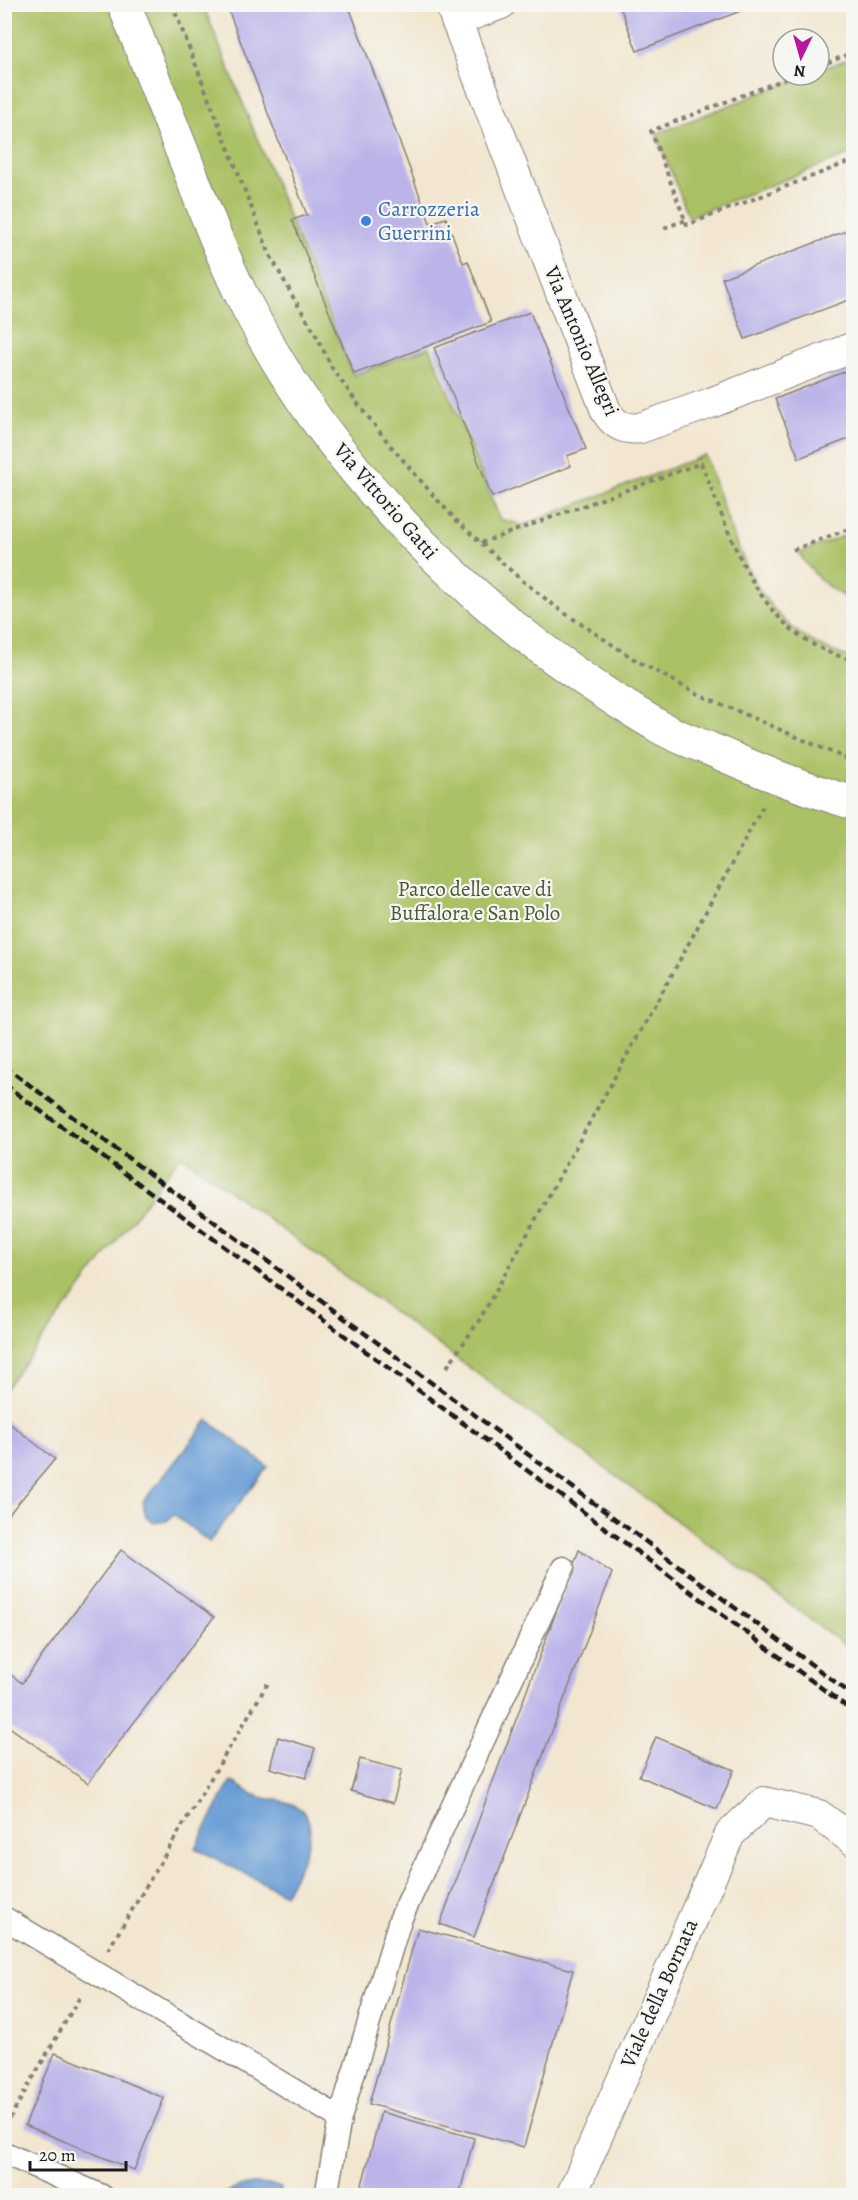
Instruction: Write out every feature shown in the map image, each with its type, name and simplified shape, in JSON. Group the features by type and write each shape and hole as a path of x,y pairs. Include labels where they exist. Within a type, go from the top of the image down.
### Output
{"street":[{"name":"Via Vittorio Gatti","path":"124,4 223,255 281,367 348,462 436,560 499,617 578,675 660,728 773,776 818,793 854,803"},
{"name":"Via Antonio Allegri","path":"501,4 453,13 606,411 612,420 630,429 640,428 854,347"},
{"path":"326,2196 340,2118 400,1920 563,1568"},
{"name":"Viale della Bornata","path":"570,2196 730,1834 764,1802 819,1815 854,1841"},
{"path":"4,1918 340,2118"},
{"path":"4,2153 102,2196"}],"path":[{"path":"172,4 270,255 314,331 332,368 390,445 456,520 519,578 560,610 637,661 696,693 854,762"},
{"path":"831,61 854,52"},
{"path":"771,84 651,131 687,225 854,160"},
{"path":"664,228 686,220"},
{"path":"481,543 701,463 747,573 772,612 807,641 828,652 854,660"},
{"path":"793,550 854,526"},
{"path":"447,1367 480,1319 670,978 764,803 773,776"},
{"path":"4,2127 268,1683"}],"green space":[{"name":"Parco delle cave di Buffalora e San Polo","path":"5,5 203,5 353,375 430,347 500,519 523,525 705,455 739,550 753,579 770,605 792,628 819,646 853,658 853,1651 181,1155 5,1389"},
{"path":"853,57 853,153 689,217 656,134 776,87 831,87 831,65"},
{"path":"853,532 853,601 822,581 799,553"}],"water":[{"path":"208,1420 268,1467 209,1542 173,1514 167,1521 154,1523 146,1517 143,1502"},
{"path":"231,1781 260,1797 292,1804 303,1812 309,1822 310,1833 303,1859 285,1894 195,1848"},
{"path":"253,2184 281,2188 278,2195 222,2195 239,2187"}],"building":[{"path":"226,4 348,4 430,223 446,218 463,263 468,261 491,322 354,374 292,220 307,215"},
{"path":"619,4 756,4 756,5 637,51"},
{"path":"854,228 854,298 745,339 722,278"},
{"path":"530,312 586,449 567,456 571,466 492,497 434,348"},
{"path":"854,368 854,437 799,458 775,399"},
{"path":"4,1419 55,1459 4,1520"},
{"path":"121,1550 214,1617 88,1783 4,1723 4,1670 22,1683"},
{"path":"579,1550 612,1573 474,1937 440,1924"},
{"path":"278,1737 315,1748 306,1778 270,1768"},
{"path":"656,1737 734,1770 717,1809 639,1776"},
{"path":"360,1759 402,1770 393,1803 351,1791"},
{"path":"418,1928 573,1970 524,2147 369,2104"},
{"path":"55,2053 164,2098 134,2170 25,2125"},
{"path":"381,2112 474,2138 459,2196 359,2196"}],"railway":[{"path":"4,1066 854,1696"},
{"path":"4,1084 854,1712"}],"place":[{"name":"Carrozzeria Guerrini","path":"366,221"}]}
